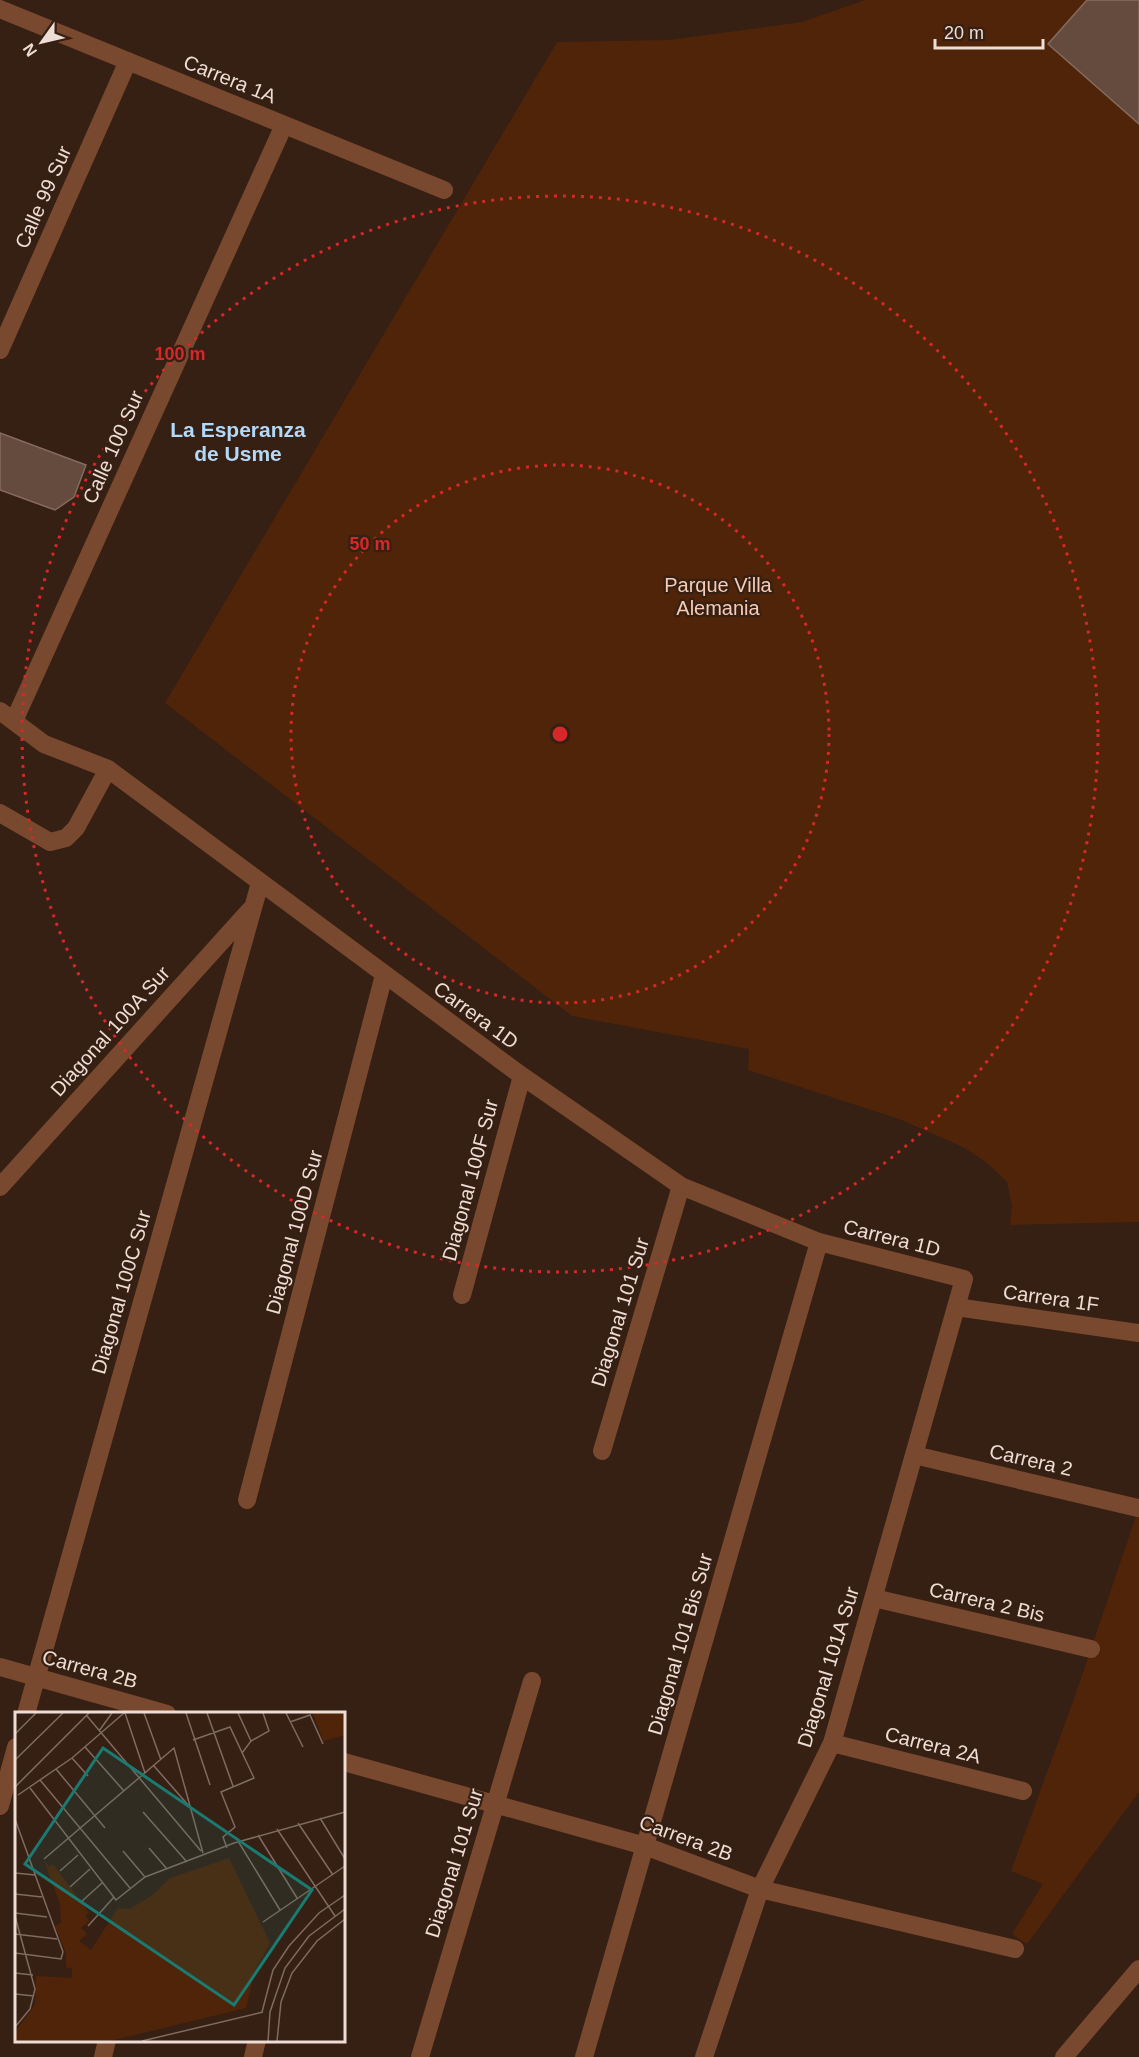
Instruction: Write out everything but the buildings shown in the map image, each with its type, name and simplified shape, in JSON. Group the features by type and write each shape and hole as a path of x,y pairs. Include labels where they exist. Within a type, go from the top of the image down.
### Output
{"street":[{"name":"Carrera 1A","path":"0,9 444,190"},
{"name":"Calle 99 Sur","path":"0,350 128,62"},
{"name":"Calle 100 Sur","path":"7,716 284,125"},
{"name":"Carrera 1D","path":"7,716 44,744 108,769 522,1076 681,1186 819,1242 964,1279"},
{"path":"0,813 50,842 66,838 76,828 108,769"},
{"name":"Diagonal 100C Sur","path":"26,1712 260,883"},
{"name":"Diagonal 100A Sur","path":"1,1189 253,906"},
{"name":"Diagonal 100D Sur","path":"247,1500 384,975"},
{"name":"Diagonal 100F Sur","path":"462,1295 522,1076"},
{"name":"Diagonal 101 Sur","path":"602,1451 681,1186"},
{"name":"Diagonal 101 Bis Sur","path":"584,2057 819,1242"},
{"name":"Diagonal 101A Sur","path":"704,2057 760,1889 832,1743 964,1279"},
{"name":"Carrera 1F","path":"956,1307 1139,1334"},
{"name":"Carrera 2","path":"914,1455 1138,1508"},
{"name":"Carrera 2 Bis","path":"874,1598 1091,1649"},
{"name":"Carrera 2B","path":"0,1667 163,1712"},
{"name":"Diagonal 101 Sur","path":"420,2057 532,1681"},
{"name":"Carrera 2A","path":"832,1743 1023,1791"},
{"path":"0,1806 15,1752"},
{"name":"Carrera 2B","path":"345,1762 645,1846 760,1889 1015,1949"},
{"path":"1064,2057 1139,1969"},
{"path":"103,2057 107,2042"},
{"path":"253,2057 257,2042"}],"green space":[{"name":"Parque Villa Alemania","path":"865,0 1139,0 1139,1222 1010,1225 1012,1206 1007,1182 987,1163 963,1147 899,1119 748,1070 749,1049 572,1016 165,703 557,42 669,40 802,22"},
{"path":"1139,1507 1139,1792 1027,1944 1012,1934 1043,1884 1011,1871 1075,1696"}],"district":[{"name":"La Esperanza de Usme","path":"238,442"}]}
